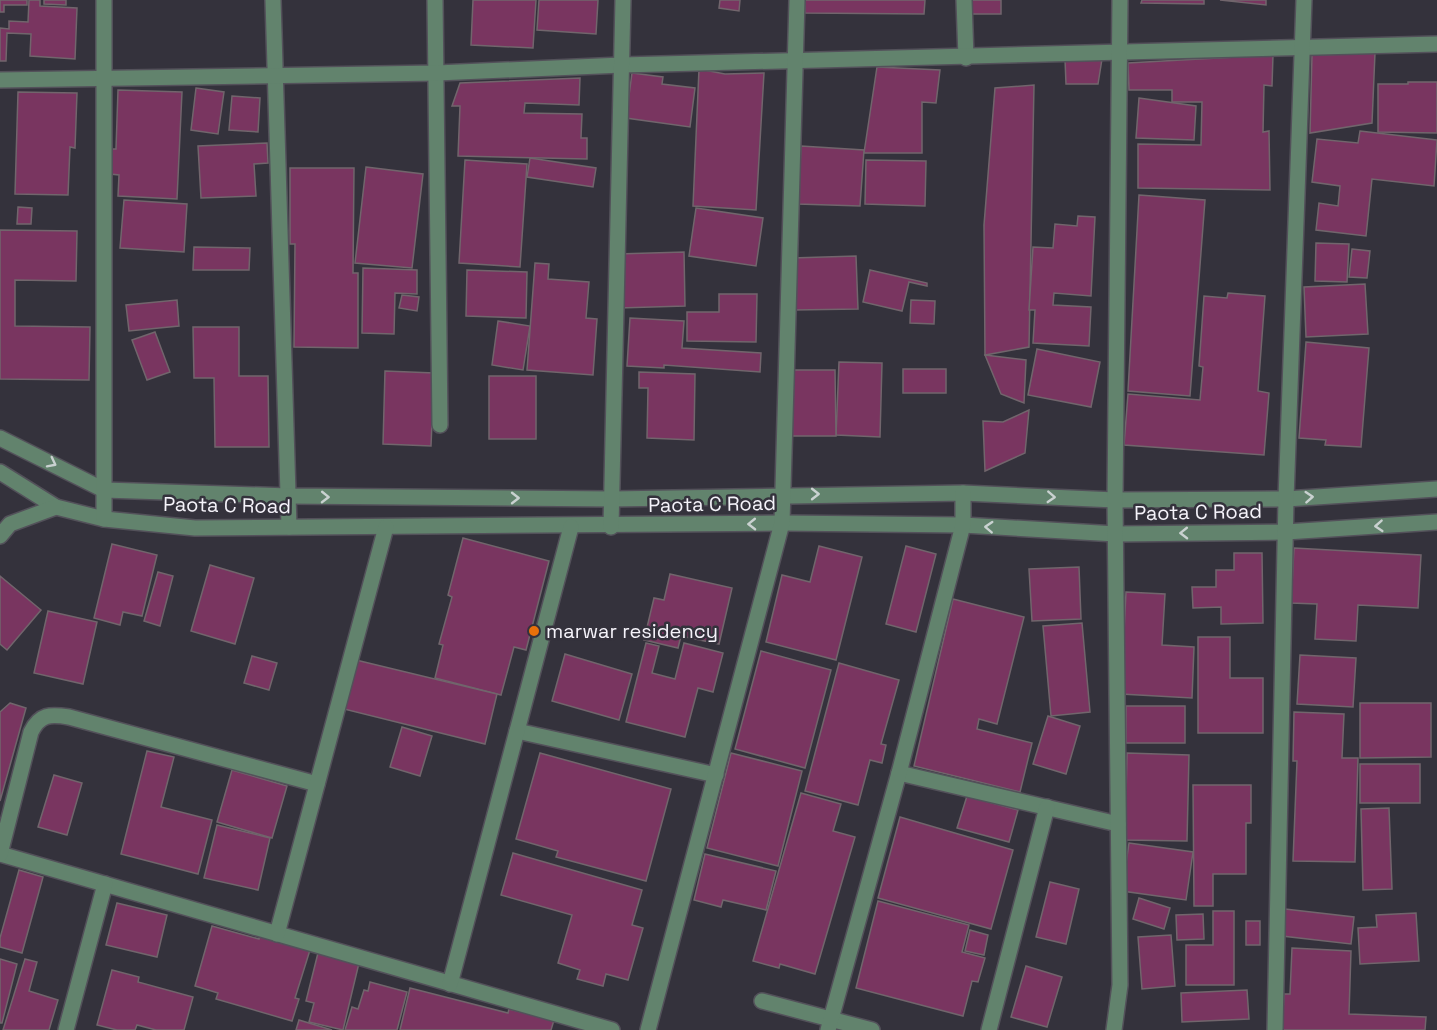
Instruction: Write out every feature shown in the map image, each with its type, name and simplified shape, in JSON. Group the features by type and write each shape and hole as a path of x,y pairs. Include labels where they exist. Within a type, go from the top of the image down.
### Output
{"street":[{"path":"104,0 106,78 104,519"},
{"path":"273,0 289,527"},
{"path":"435,0 440,425"},
{"path":"611,527 623,0"},
{"path":"648,1030 782,523 797,0"},
{"path":"964,0 966,58"},
{"path":"1114,1030 1120,985 1114,500 1120,0"},
{"path":"1275,1030 1286,499 1304,0"},
{"path":"0,80 437,73 622,65 966,58 1304,46 1437,44"},
{"path":"0,438 104,490 289,496 612,499 783,494 963,493 1114,500 1286,499 1437,489"},
{"name":"Paota C Road","path":"0,472 56,507 104,519 195,528 611,527 782,523 963,525 1116,534 1287,532 1437,522"},
{"path":"829,1025 899,773 963,525 963,493"},
{"path":"0,536 10,524 56,507"},
{"path":"277,934 386,527"},
{"path":"450,984 571,527"},
{"path":"317,784 53,714 37,721 31,732 0,854 612,1030"},
{"path":"517,730 716,776"},
{"path":"899,773 1118,824"},
{"path":"989,1030 1047,807"},
{"path":"66,1030 105,884"},
{"path":"762,1001 829,1025 872,1030"}],"building":[{"path":"0,0 27,0 27,5 4,5 4,12 0,12"},
{"path":"29,0 40,0 40,6 77,8 75,59 30,56 31,34 7,33 6,61 0,61 0,28 9,29 9,21 28,22"},
{"path":"44,0 66,0 66,5 44,4"},
{"path":"473,0 536,0 533,48 471,45"},
{"path":"539,0 598,0 596,34 537,30"},
{"path":"720,0 740,0 739,11 719,8"},
{"path":"805,0 925,0 924,14 805,13"},
{"path":"971,0 1001,0 1001,14 971,14"},
{"path":"1142,0 1204,0 1204,4 1141,3"},
{"path":"1220,0 1266,0 1266,5"},
{"path":"1375,53 1372,123 1310,133 1312,55"},
{"path":"1273,55 1272,86 1264,85 1263,132 1269,131 1270,190 1138,188 1138,144 1201,145 1202,102 1172,102 1172,90 1129,90 1128,63"},
{"path":"1065,59 1102,59 1098,84 1066,84"},
{"path":"877,67 940,70 936,103 922,102 922,153 864,153"},
{"path":"699,69 725,74 764,73 756,210 693,206"},
{"path":"632,73 663,77 662,84 695,88 690,127 626,118"},
{"path":"580,78 579,105 525,103 524,113 582,114 581,138 587,138 587,159 458,156 460,106 452,106 460,83"},
{"path":"1408,82 1437,82 1437,133 1378,132 1378,84 1408,84"},
{"path":"1034,85 1029,347 985,355 984,225 995,88"},
{"path":"196,88 224,92 218,134 191,130"},
{"path":"118,90 182,92 177,199 118,196 119,175 110,174 111,149 116,149"},
{"path":"18,92 77,93 75,148 70,147 68,195 15,194"},
{"path":"232,96 260,98 258,132 229,130"},
{"path":"1139,98 1196,106 1194,140 1136,138"},
{"path":"1360,131 1437,140 1434,186 1372,179 1366,236 1316,230 1319,203 1338,206 1340,186 1312,182 1317,139 1358,143"},
{"path":"267,143 268,163 254,164 256,196 201,198 198,146"},
{"path":"801,146 864,150 860,206 798,204"},
{"path":"530,158 596,168 593,187 527,177"},
{"path":"465,160 527,164 520,267 459,263"},
{"path":"866,160 926,161 925,206 865,204"},
{"path":"366,167 423,174 412,268 355,263"},
{"path":"290,168 354,168 353,273 358,273 358,348 294,347 295,244 290,244"},
{"path":"1139,195 1205,200 1190,396 1128,391"},
{"path":"124,200 187,204 184,252 120,248"},
{"path":"18,207 32,208 31,224 17,224"},
{"path":"696,208 763,218 756,266 689,256"},
{"path":"1078,216 1095,217 1091,296 1054,293 1053,305 1091,307 1089,346 1033,343 1035,310 1029,310 1033,247 1053,248 1055,224 1077,226"},
{"path":"0,230 77,231 76,281 15,280 15,326 90,327 89,380 0,379"},
{"path":"1316,243 1349,244 1347,282 1315,281"},
{"path":"194,247 250,248 249,270 193,270"},
{"path":"1352,249 1370,251 1367,278 1349,277"},
{"path":"684,252 685,306 619,308 617,254"},
{"path":"856,256 858,309 794,310 792,258"},
{"path":"535,263 549,264 548,279 589,282 586,318 597,319 593,375 527,370"},
{"path":"363,268 417,270 417,294 395,293 394,334 362,333"},
{"path":"467,270 527,272 526,318 466,316"},
{"path":"870,270 927,283 927,286 909,282 902,311 863,302"},
{"path":"1365,284 1368,334 1306,337 1304,287"},
{"path":"1228,293 1265,296 1258,391 1269,393 1264,455 1124,445 1128,394 1200,400 1203,367 1199,366 1204,296 1227,298"},
{"path":"719,294 757,294 756,342 687,341 687,312 719,312"},
{"path":"402,295 419,297 417,311 399,308"},
{"path":"177,300 179,326 129,331 126,305"},
{"path":"911,300 935,301 934,324 910,323"},
{"path":"630,318 684,321 682,348 761,353 760,372 664,365 664,368 627,366"},
{"path":"498,321 530,326 523,370 492,365"},
{"path":"193,327 239,327 239,376 268,376 269,447 215,447 214,378 194,378"},
{"path":"155,332 170,372 147,380 132,340"},
{"path":"1306,342 1369,348 1361,447 1325,445 1326,440 1299,438"},
{"path":"1037,349 1100,362 1091,407 1028,395"},
{"path":"985,355 1026,360 1024,403 1001,394"},
{"path":"839,362 882,363 880,437 836,435"},
{"path":"903,369 946,369 946,393 903,393"},
{"path":"791,370 835,370 836,436 792,436"},
{"path":"385,371 434,373 431,446 383,444"},
{"path":"639,372 695,374 694,440 647,438 648,388 639,388"},
{"path":"489,376 536,376 536,439 489,439"},
{"path":"1029,410 1025,453 985,471 983,421 1003,422"},
{"path":"463,538 549,561 526,650 514,647 501,695 435,678 443,645 439,644 452,597 448,595"},
{"path":"112,544 157,555 142,616 123,612 120,625 94,618"},
{"path":"819,546 862,557 836,660 766,642 782,575 810,582"},
{"path":"906,546 936,554 916,632 886,624"},
{"path":"1294,548 1421,555 1418,608 1358,605 1356,641 1315,639 1317,604 1291,603"},
{"path":"1234,553 1262,553 1263,623 1221,624 1221,607 1193,608 1192,587 1216,587 1216,570 1234,570"},
{"path":"210,565 254,578 235,644 191,631"},
{"path":"1079,567 1081,619 1032,621 1029,569"},
{"path":"158,572 173,576 160,626 144,621"},
{"path":"670,574 732,588 719,644 681,636 678,648 644,640 654,598 664,600"},
{"path":"0,576 41,610 7,650 0,644"},
{"path":"1126,592 1165,594 1162,645 1194,647 1192,698 1121,694"},
{"path":"953,599 1024,617 997,724 979,719 977,729 1032,743 1020,792 914,766"},
{"path":"48,611 97,622 83,684 34,673"},
{"path":"1082,623 1090,712 1051,716 1043,626"},
{"path":"1198,637 1230,637 1230,678 1263,678 1263,733 1198,733"},
{"path":"646,643 659,646 652,673 675,679 684,643 723,653 713,692 698,688 685,737 626,722"},
{"path":"761,651 831,670 805,768 735,749"},
{"path":"565,654 632,674 619,720 552,701"},
{"path":"1300,655 1356,658 1353,707 1297,704"},
{"path":"252,656 277,663 269,690 244,683"},
{"path":"356,660 497,694 485,744 344,709"},
{"path":"839,663 899,680 881,744 886,745 882,763 870,760 858,805 805,791"},
{"path":"10,703 26,708 0,801 0,712"},
{"path":"1360,703 1431,703 1431,757 1360,758"},
{"path":"1126,706 1185,706 1185,743 1126,743"},
{"path":"1294,712 1344,714 1342,758 1358,758 1355,862 1293,861 1297,761 1293,761"},
{"path":"1048,716 1080,726 1066,774 1033,764"},
{"path":"402,727 432,736 420,776 390,767"},
{"path":"147,751 174,757 161,807 212,820 198,874 121,854"},
{"path":"540,753 671,789 646,881 556,857 558,851 516,839"},
{"path":"731,753 802,771 778,866 707,848"},
{"path":"1127,753 1189,755 1187,841 1125,840"},
{"path":"1360,764 1420,764 1420,803 1360,803"},
{"path":"232,770 287,786 272,838 217,822"},
{"path":"54,775 82,783 67,835 38,827"},
{"path":"1193,785 1251,785 1251,823 1246,823 1246,874 1213,874 1213,906 1194,906"},
{"path":"801,793 841,804 833,831 855,837 815,974 780,964 779,968 753,961"},
{"path":"967,796 1018,810 1009,842 957,828"},
{"path":"1389,808 1392,889 1363,890 1361,809"},
{"path":"900,817 1013,850 991,929 878,898"},
{"path":"217,825 270,838 258,890 204,878"},
{"path":"1129,843 1193,852 1186,900 1122,891"},
{"path":"513,853 642,890 632,925 643,928 628,980 606,974 603,986 577,979 580,970 558,963 572,915 501,895"},
{"path":"705,854 776,871 766,910 723,900 721,907 694,900"},
{"path":"19,870 43,877 22,953 0,947 0,938"},
{"path":"1050,882 1079,889 1066,944 1036,937"},
{"path":"1139,898 1170,908 1164,929 1133,919"},
{"path":"878,901 969,925 962,952 985,958 978,982 972,981 963,1016 856,988"},
{"path":"117,903 167,915 157,957 106,945"},
{"path":"1285,909 1354,917 1351,944 1282,936"},
{"path":"1213,911 1234,911 1234,985 1186,985 1186,945 1213,945"},
{"path":"1416,913 1419,961 1360,964 1358,928 1377,927 1376,915"},
{"path":"1203,914 1204,939 1177,940 1176,915"},
{"path":"1246,921 1260,921 1260,945 1246,945"},
{"path":"212,926 259,939 260,935 310,950 295,998 299,999 292,1021 216,999 218,993 195,986"},
{"path":"970,930 988,935 984,955 965,951"},
{"path":"1171,935 1175,986 1142,989 1138,937"},
{"path":"1292,948 1351,951 1349,1014 1426,1017 1425,1030 1282,1030 1284,994 1290,994"},
{"path":"318,953 359,963 343,1030 309,1022 314,1003 306,1001"},
{"path":"0,959 17,964 2,1023 0,1023"},
{"path":"25,959 37,962 29,991 58,1000 49,1030 3,1030"},
{"path":"1026,966 1062,977 1047,1027 1011,1017"},
{"path":"112,970 139,977 138,982 193,997 184,1030 156,1030 137,1025 135,1030 117,1030 97,1025"},
{"path":"370,982 407,992 397,1030 345,1030 352,1007 358,1009 364,990 368,991"},
{"path":"410,988 508,1013 509,1009 554,1020 551,1030 400,1030"},
{"path":"1247,990 1249,1019 1182,1022 1181,993"},
{"path":"299,1020 332,1030 296,1030"}],"place":[{"name":"marwar residency","path":"534,631"}]}
